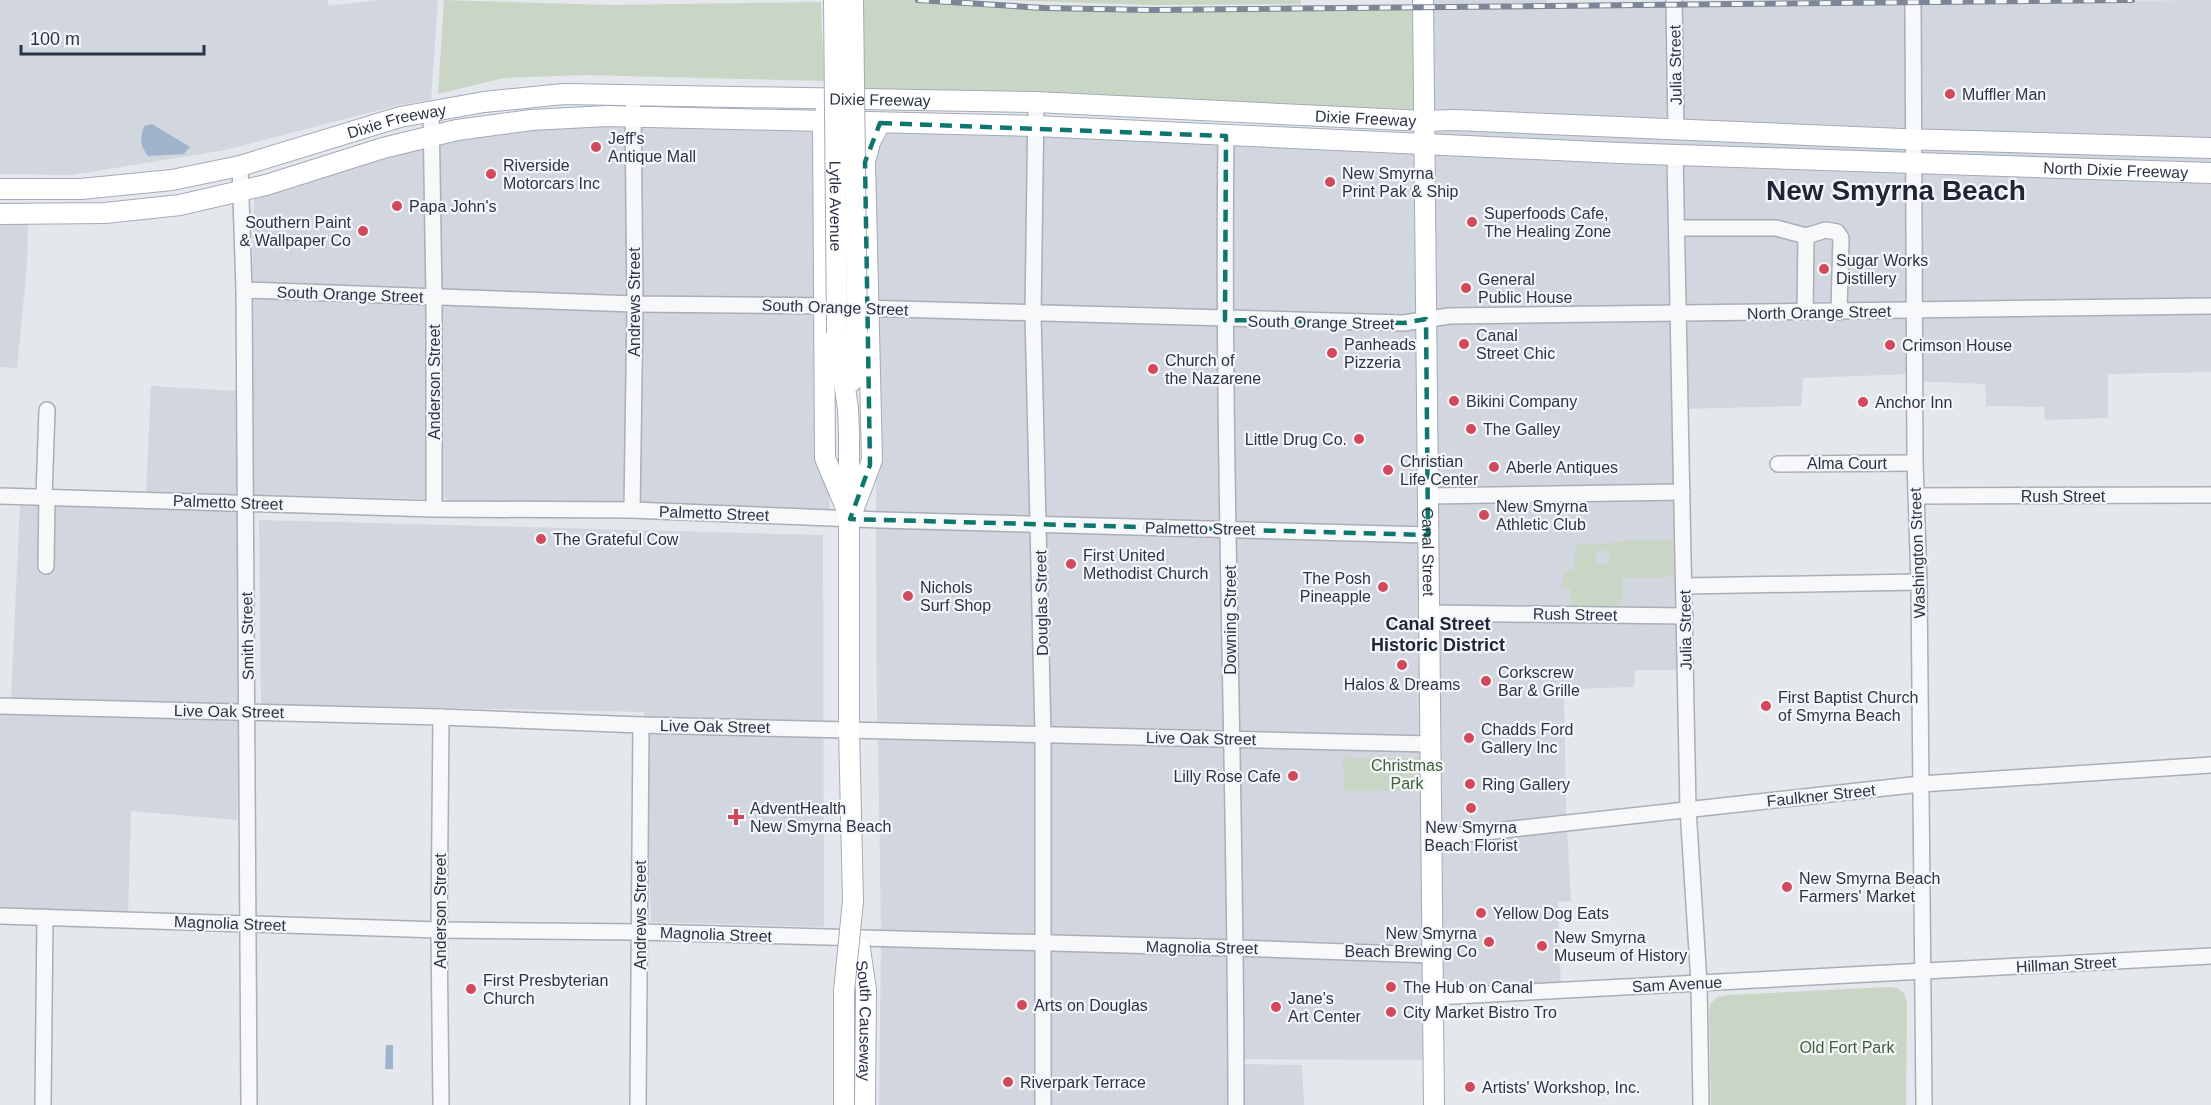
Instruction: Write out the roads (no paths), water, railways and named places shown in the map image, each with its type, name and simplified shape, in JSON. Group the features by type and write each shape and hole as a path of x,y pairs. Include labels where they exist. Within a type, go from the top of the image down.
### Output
{"main road":[{"name":"Lytle Avenue","path":"834,0 837,333 848,409 849,729"},
{"name":"Lytle Avenue","path":"848,409 858,332 853,0"},
{"name":"Canal Street","path":"1423,0 1434,1105"},
{"name":"Dixie Freeway","path":"0,189 45,190 144,184 240,166 377,123 431,111 564,94 1036,102 1425,121 1455,120 1769,134"},
{"path":"835,98 855,122 862,138 865,162 872,460 850,519 825,458 823,121 826,109 835,98"},
{"name":"Dixie Freeway","path":"0,214 105,213 180,205 241,192 353,156 430,135 540,119 633,116 1035,126 1425,146 1768,159"},
{"path":"865,162 870,142 880,123"},
{"path":"1619,153 1661,141 1676,130"},
{"path":"1675,155 1682,148 1692,144 1748,133"},
{"name":"North Dixie Freeway","path":"1769,134 2211,148"},
{"name":"North Dixie Freeway","path":"1768,159 2211,173"},
{"name":"South Causeway","path":"849,729 853,901 866,990 865,1105"},
{"name":"South Causeway","path":"844,1105 844,991 853,901"}],"street":[{"name":"Julia Street","path":"1674,0 1676,130"},
{"name":"Washington Street","path":"1913,0 1915,463 1919,582 1924,1105"},
{"name":"Andrews Street","path":"632,510 633,94"},
{"name":"Douglas Street","path":"1036,102 1033,314 1043,734 1043,1105"},
{"name":"Anderson Street","path":"431,111 434,509"},
{"name":"Downing Street","path":"1226,136 1225,320 1236,948 1236,1105"},
{"name":"Julia Street","path":"1675,155 1688,809 1699,983 1701,1105"},
{"name":"Smith Street","path":"240,166 244,290 250,923 249,1105"},
{"path":"45,190 45,215"},
{"path":"1677,228 1776,228 1806,236 1826,230 1836,232 1841,238 1839,312"},
{"path":"1805,312 1806,236"},
{"name":"South Orange Street","path":"244,290 634,304 825,305 869,309 1225,320 1404,323 1426,319"},
{"name":"North Orange Street","path":"1426,319 1449,315 2211,306"},
{"path":"46,566 47,410"},
{"name":"Alma Court","path":"1778,464 1915,463"},
{"path":"1428,496 1682,492"},
{"name":"Rush Street","path":"1916,496 2211,495"},
{"name":"Palmetto Street","path":"0,496 434,509 632,510 1039,525 1229,528 1428,535"},
{"path":"1684,586 1919,582"},
{"name":"Rush Street","path":"1429,613 1685,616"},
{"name":"Live Oak Street","path":"0,706 441,717 641,725 1430,744"},
{"name":"Anderson Street","path":"441,717 439,930 441,1105"},
{"name":"Andrews Street","path":"638,1105 641,725"},
{"name":"Faulkner Street","path":"1431,838 1921,784 2211,765"},
{"name":"Magnolia Street","path":"0,916 439,930 640,932 1432,955"},
{"path":"43,1105 45,917"},
{"name":"Hillman Street","path":"1921,972 2211,956"},
{"name":"Sam Avenue","path":"1434,997 1921,972"}],"water":[{"path":"152,124 190,147 184,154 148,156 142,146 142,135 144,126"},
{"path":"386,1045 393,1045 393,1069 385,1069"}],"railway":[{"path":"918,0 1044,8 1152,10 2132,0"}],"place":[{"name":"Muffler Man","path":"1950,94"},
{"name":"Jeff's Antique Mall","path":"596,147"},
{"name":"Riverside Motorcars Inc","path":"491,174"},
{"name":"New Smyrna Print Pak & Ship","path":"1330,182"},
{"name":"Papa John's","path":"397,206"},
{"name":"Superfoods Cafe, The Healing Zone","path":"1472,222"},
{"name":"Southern Paint & Wallpaper Co","path":"363,231"},
{"name":"Sugar Works Distillery","path":"1824,269"},
{"name":"General Public House","path":"1466,288"},
{"name":"Canal Street Chic","path":"1464,344"},
{"name":"Crimson House","path":"1890,345"},
{"name":"Panheads Pizzeria","path":"1332,353"},
{"name":"Church of the Nazarene","path":"1153,369"},
{"name":"Bikini Company","path":"1454,401"},
{"name":"Anchor Inn","path":"1863,402"},
{"name":"The Galley","path":"1471,429"},
{"name":"Little Drug Co.","path":"1359,439"},
{"name":"Aberle Antiques","path":"1494,467"},
{"name":"Christian Life Center","path":"1388,470"},
{"name":"New Smyrna Athletic Club","path":"1484,515"},
{"name":"The Grateful Cow","path":"541,539"},
{"name":"First United Methodist Church","path":"1071,564"},
{"name":"The Posh Pineapple","path":"1383,587"},
{"name":"Nichols Surf Shop","path":"908,596"},
{"name":"Halos & Dreams","path":"1402,665"},
{"name":"Corkscrew Bar & Grille","path":"1486,681"},
{"name":"First Baptist Church of Smyrna Beach","path":"1766,706"},
{"name":"Chadds Ford Gallery Inc","path":"1469,738"},
{"name":"Lilly Rose Cafe","path":"1293,776"},
{"name":"Ring Gallery","path":"1470,784"},
{"name":"New Smyrna Beach Florist","path":"1471,808"},
{"name":"AdventHealth New Smyrna Beach","path":"736,817"},
{"name":"New Smyrna Beach Farmers' Market","path":"1787,887"},
{"name":"Yellow Dog Eats","path":"1481,913"},
{"name":"New Smyrna Beach Brewing Co","path":"1489,942"},
{"name":"New Smyrna Museum of History","path":"1542,946"},
{"name":"The Hub on Canal","path":"1391,987"},
{"name":"First Presbyterian Church","path":"471,989"},
{"name":"Arts on Douglas","path":"1022,1005"},
{"name":"Jane's Art Center","path":"1276,1007"},
{"name":"City Market Bistro Tro","path":"1391,1012"},
{"name":"Riverpark Terrace","path":"1008,1082"},
{"name":"Artists' Workshop, Inc.","path":"1470,1087"}],"district":[{"name":"New Smyrna Beach","path":"1896,190"},
{"name":"Canal Street Historic District","path":"1438,634"}],"park label":[{"name":"Christmas Park","path":"1407,774"},
{"name":"Old Fort Park","path":"1847,1047"}]}
